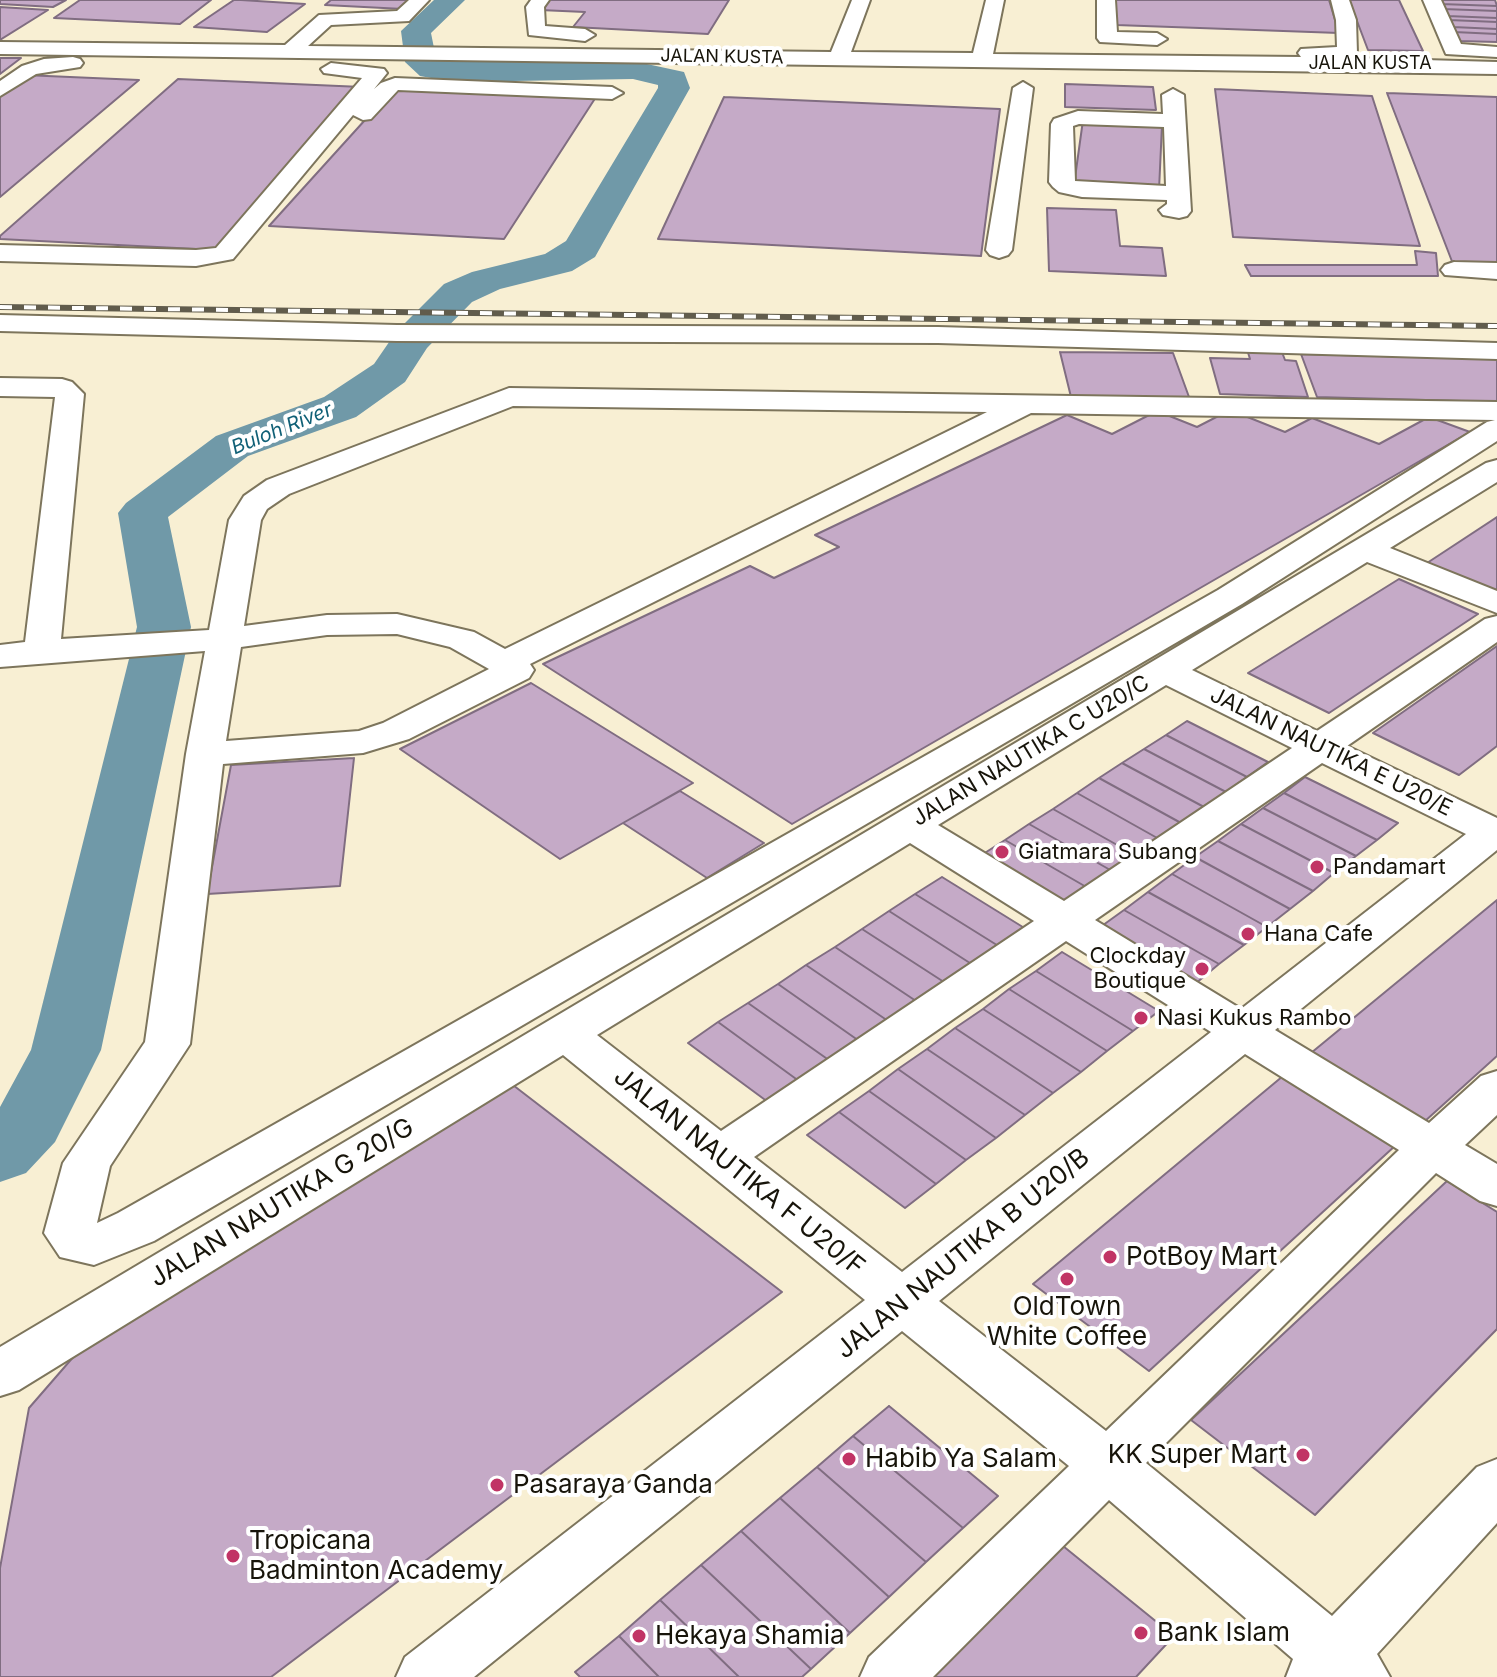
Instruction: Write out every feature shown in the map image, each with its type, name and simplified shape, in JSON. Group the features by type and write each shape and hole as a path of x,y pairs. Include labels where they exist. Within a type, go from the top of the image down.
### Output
{"street":[{"path":"290,51 327,10 402,17 420,0"},
{"path":"540,0 535,7 536,31 697,37"},
{"path":"838,59 861,0"},
{"path":"981,61 995,0"},
{"path":"1068,205 1179,211 1174,121 1161,78 1103,80 1099,77 1106,53 1106,0"},
{"path":"1287,40 1348,53 1346,20 1340,0"},
{"path":"1432,0 1453,50 1497,52"},
{"path":"585,54 598,35"},
{"name":"JALAN KUSTA","path":"0,48 585,54 612,76 838,59 1011,61 1106,53 1161,78 1207,51 1348,53 1386,65 1436,60 1497,65"},
{"path":"0,90 29,70 44,65 63,62 154,64 171,50"},
{"path":"0,253 196,258 224,254 377,73 207,66 205,63 222,50"},
{"path":"1106,53 1207,51 1239,81 1278,84"},
{"path":"999,250 1015,88 1011,61"},
{"path":"1386,65 1389,78 1394,81 1497,87"},
{"path":"318,165 388,87 395,84 612,76"},
{"path":"1174,121 1078,117 1067,120 1062,124 1061,182 1082,190 1178,193"},
{"path":"1454,270 1497,271"},
{"path":"0,323 469,334 938,335 1497,351"},
{"path":"0,387 62,388 70,394 42,651"},
{"path":"1497,411 509,397 278,487 255,503 245,520 219,639 167,1044 87,1163 69,1233 78,1243 94,1245 136,1227 723,892 1230,597 1497,428"},
{"path":"505,663 1028,403"},
{"name":"JALAN NAUTIKA C U20/C","path":"564,1032 1497,469"},
{"path":"1365,549 1497,603"},
{"path":"0,656 219,639 327,625 397,624 462,639 516,670 396,731 363,742 205,754"},
{"path":"720,1156 1497,626"},
{"name":"JALAN NAUTIKA E U20/E","path":"1164,670 1496,832"},
{"path":"908,824 1497,1188"},
{"name":"JALAN NAUTIKA B U20/B","path":"427,1677 1496,832"},
{"name":"JALAN NAUTIKA F U20/F","path":"564,1032 1108,1465 1336,1670"},
{"name":"JALAN NAUTIKA G 20/G","path":"0,1374 564,1032"},
{"path":"891,1677 1497,1088"},
{"path":"1336,1670 1497,1484"}],"building":[{"path":"0,0 66,0 53,7 0,4"},
{"path":"80,0 211,0 180,24 54,18"},
{"path":"234,0 305,4 267,32 194,27"},
{"path":"331,0 413,0 403,9 325,5"},
{"path":"548,0 729,0 708,34 573,27 585,12 540,10"},
{"path":"1116,0 1329,0 1339,33 1116,25"},
{"path":"1349,0 1399,0 1423,51 1368,50"},
{"path":"1439,0 1495,0 1497,6 1441,4"},
{"path":"1441,4 1497,6 1497,11 1443,9"},
{"path":"0,7 48,10 0,40"},
{"path":"1443,9 1497,11 1497,18 1447,16"},
{"path":"1447,16 1497,18 1497,22 1449,20"},
{"path":"1449,20 1497,22 1497,29 1453,27"},
{"path":"1453,27 1497,29 1497,34 1454,32"},
{"path":"1454,32 1497,34 1497,42 1458,41"},
{"path":"0,58 21,58 0,74"},
{"path":"24,75 139,80 0,197 0,93"},
{"path":"178,79 362,87 216,250 0,239 0,236"},
{"path":"1065,84 1153,87 1156,110 1065,107"},
{"path":"394,88 596,97 504,239 269,226"},
{"path":"1215,89 1372,96 1420,246 1233,237"},
{"path":"1387,93 1497,97 1497,266 1453,264"},
{"path":"724,97 1000,109 981,256 658,239"},
{"path":"1083,120 1162,125 1159,190 1074,185"},
{"path":"1047,208 1116,210 1120,246 1162,248 1166,276 1049,271"},
{"path":"1415,251 1436,253 1438,276 1251,276 1245,265 1417,265"},
{"path":"1246,346 1280,347 1285,360 1296,361 1308,397 1220,394 1210,358 1250,359"},
{"path":"1060,352 1173,353 1189,397 1071,397"},
{"path":"1301,354 1497,359 1497,402 1317,397"},
{"path":"1230,410 1285,432 1312,418 1379,444 1429,417 1470,432 792,824 543,664 750,566 774,578 839,547 815,535 1067,415 1112,434 1157,411 1197,427"},
{"path":"1497,517 1497,596 1424,565"},
{"path":"1399,579 1478,614 1329,713 1248,673"},
{"path":"1497,646 1497,746 1459,775 1373,733"},
{"path":"531,683 693,783 560,859 400,749"},
{"path":"1187,721 1268,762 1247,777 1166,735"},
{"path":"1166,735 1247,777 1226,792 1144,749"},
{"path":"1144,749 1226,792 1204,807 1122,763"},
{"path":"354,758 340,886 207,894 231,765"},
{"path":"1122,763 1204,807 1181,823 1099,778"},
{"path":"1305,777 1398,823 1377,840 1284,793"},
{"path":"1099,778 1181,823 1159,839 1077,793"},
{"path":"680,791 764,843 707,878 623,823"},
{"path":"1077,793 1159,839 1135,855 1053,809"},
{"path":"1284,793 1377,840 1356,856 1263,808"},
{"path":"1263,808 1356,856 1334,873 1241,824"},
{"path":"1053,809 1135,855 1112,871 1029,824"},
{"path":"1029,824 1112,871 1088,888 1005,840"},
{"path":"1241,824 1334,873 1313,891 1218,841"},
{"path":"1005,840 1088,888 1062,906 980,856"},
{"path":"1218,841 1313,891 1290,909 1195,857"},
{"path":"1195,857 1290,909 1267,927 1172,874"},
{"path":"1172,874 1267,927 1244,945 1148,892"},
{"path":"942,877 1026,929 1000,947 915,894"},
{"path":"1148,892 1244,945 1219,964 1124,910"},
{"path":"915,894 1000,947 973,965 889,911"},
{"path":"1497,900 1497,1056 1424,1122 1311,1053"},
{"path":"1124,910 1219,964 1195,984 1099,928"},
{"path":"889,911 973,965 947,984 862,929"},
{"path":"862,929 947,984 919,1003 835,947"},
{"path":"835,947 919,1003 891,1023 806,965"},
{"path":"1062,952 1159,1011 1133,1031 1036,971"},
{"path":"806,965 891,1023 862,1043 778,984"},
{"path":"1036,971 1133,1031 1107,1051 1009,989"},
{"path":"778,984 862,1043 833,1063 748,1003"},
{"path":"1009,989 1107,1051 1081,1072 983,1009"},
{"path":"748,1003 833,1063 803,1084 718,1022"},
{"path":"983,1009 1081,1072 1053,1093 955,1028"},
{"path":"718,1022 803,1084 772,1105 688,1043"},
{"path":"955,1028 1053,1093 1025,1115 927,1049"},
{"path":"927,1049 1025,1115 996,1138 898,1069"},
{"path":"898,1069 996,1138 966,1160 869,1091"},
{"path":"1283,1076 1396,1145 1149,1371 1033,1284"},
{"path":"509,1082 782,1292 271,1677 0,1677 0,1568 29,1408 75,1355"},
{"path":"869,1091 966,1160 936,1184 839,1112"},
{"path":"839,1112 936,1184 905,1208 807,1135"},
{"path":"1447,1181 1497,1212 1497,1329 1315,1515 1191,1420"},
{"path":"889,1406 998,1496 963,1528 853,1436"},
{"path":"853,1436 963,1528 926,1562 817,1467"},
{"path":"817,1467 926,1562 889,1597 780,1498"},
{"path":"780,1498 889,1597 850,1633 741,1531"},
{"path":"741,1531 850,1633 811,1669 701,1565"},
{"path":"1063,1546 1174,1636 1136,1677 931,1677"},
{"path":"701,1565 811,1669 802,1677 739,1677 660,1600"},
{"path":"660,1600 739,1677 659,1677 619,1636"},
{"path":"619,1636 659,1677 580,1677 575,1672"}],"waterway":[{"name":"Buloh River","path":"0,1154 29,1123 66,1050 164,627 143,513 232,446 340,407 390,373 411,341 458,293 486,280 558,263 581,249 674,88 673,79 633,70 453,72 431,69 421,62 416,31 451,0"}],"railway":[{"path":"0,307 1497,326"}],"place":[{"name":"Giatmara Subang","path":"1002,852"},
{"name":"Pandamart","path":"1317,867"},
{"name":"Hana Cafe","path":"1248,934"},
{"name":"Clockday Boutique","path":"1202,969"},
{"name":"Nasi Kukus Rambo","path":"1141,1018"},
{"name":"PotBoy Mart","path":"1110,1257"},
{"name":"OldTown White Coffee","path":"1067,1279"},
{"name":"KK Super Mart","path":"1303,1455"},
{"name":"Habib Ya Salam","path":"849,1459"},
{"name":"Pasaraya Ganda","path":"497,1485"},
{"name":"Tropicana Badminton Academy","path":"233,1556"},
{"name":"Bank Islam","path":"1141,1633"},
{"name":"Hekaya Shamia","path":"639,1636"}]}
